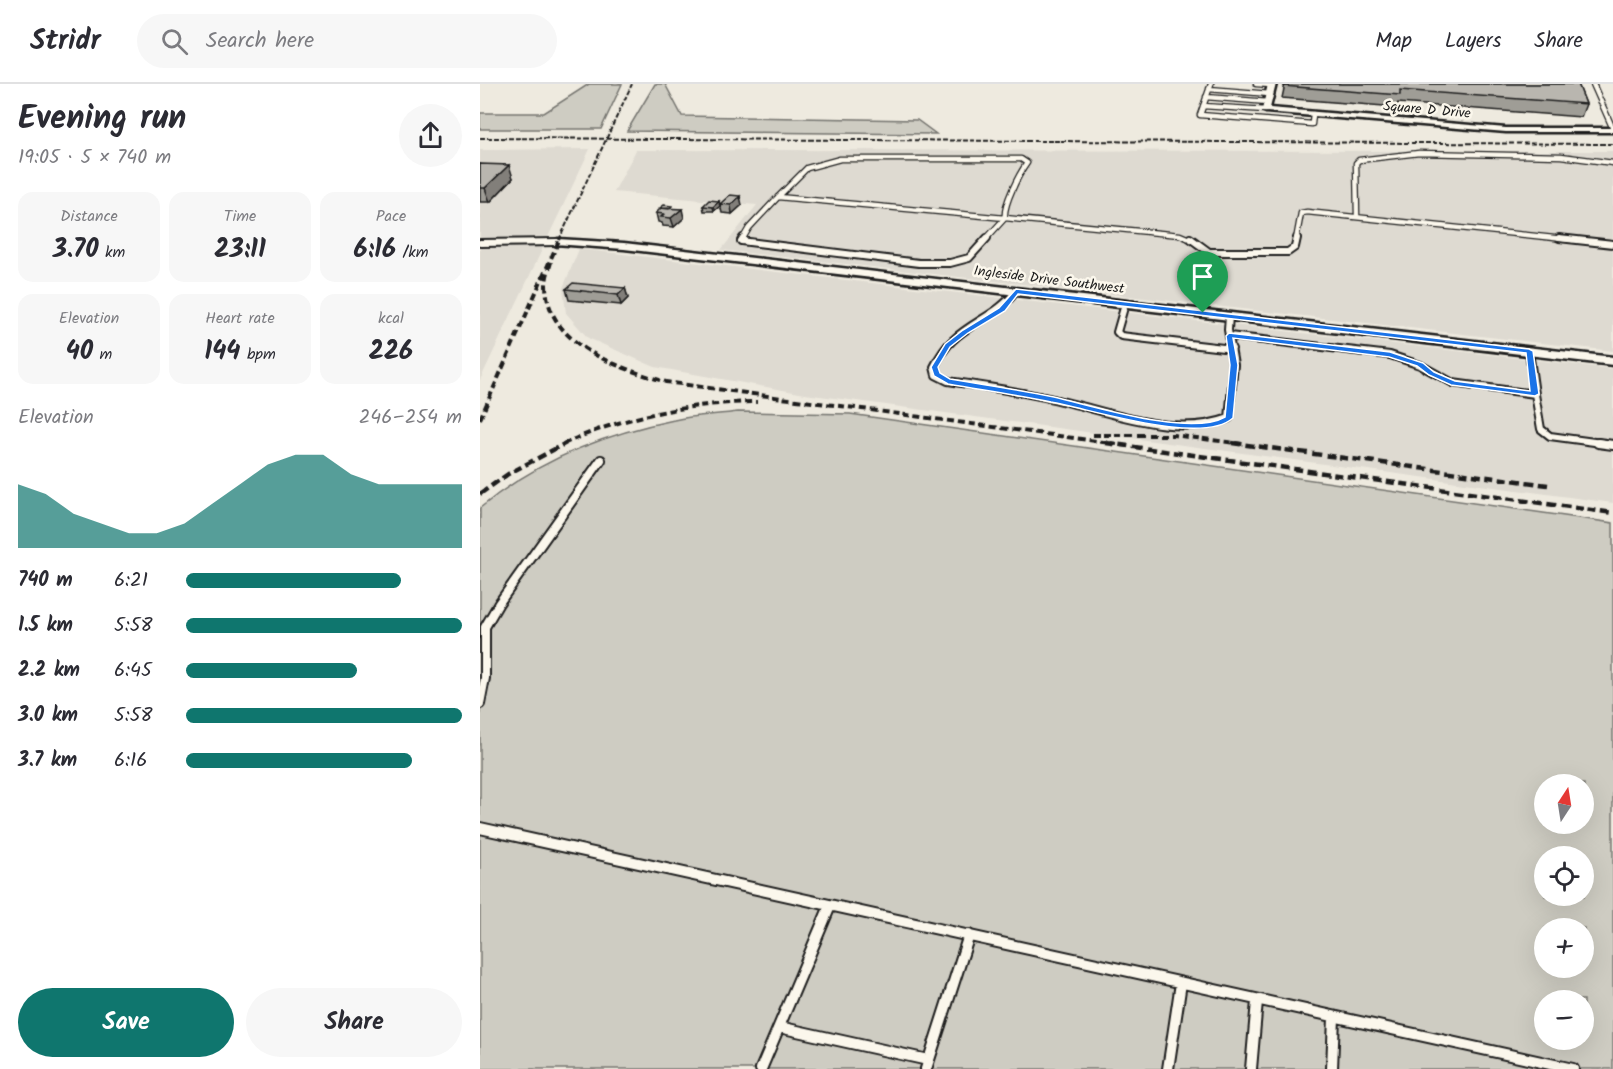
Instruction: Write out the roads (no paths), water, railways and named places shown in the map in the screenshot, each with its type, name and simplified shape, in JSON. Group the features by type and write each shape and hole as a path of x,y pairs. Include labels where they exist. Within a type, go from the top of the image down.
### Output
{"street":[{"name":"Square D Drive","path":"1270,95 1313,114 1506,130 1613,130"},
{"name":"Ingleside Drive Southwest","path":"558,242 624,246 1613,361"}],"lane":[{"path":"1256,84 1270,95"},
{"path":"1593,84 1613,130"},
{"path":"1270,95 1210,86 1200,115 1312,124 1313,114"},
{"path":"1206,97 1270,95"},
{"path":"1203,106 1270,95"},
{"path":"1357,216 1356,163 1359,160 1419,153 1570,156 1613,163"},
{"path":"840,159 1021,159 1027,163 1027,166 1016,179 1004,212 1005,218 969,258 950,263 919,263 741,241 749,228 799,174 807,168 840,159"},
{"path":"778,196 1180,235 1190,238 1209,252 1288,252 1295,247 1301,213 1357,216 1613,244"},
{"name":"Ingleside Drive Southwest","path":"480,243 558,242"},
{"path":"1203,313 1198,283 1205,256 1209,252"},
{"path":"1016,291 1002,310 965,331 947,345 934,367 936,375 948,381 1054,400 1130,418 1196,426 1219,424 1229,418 1234,365 1229,336 1229,316"},
{"path":"1125,304 1117,332 1121,336 1232,349"},
{"path":"1229,336 1390,355 1420,365 1453,383 1535,394"},
{"path":"1529,351 1541,429 1550,436 1613,445"},
{"path":"480,704 485,678 485,627 499,603 602,460"},
{"path":"480,828 1573,1069"},
{"path":"761,1069 830,906"},
{"path":"779,1027 927,1065 969,935"},
{"path":"1168,1069 1181,983"},
{"path":"1251,1069 1257,1000"},
{"path":"1332,1069 1334,1017"}],"railway":[{"path":"606,139 632,84"},
{"path":"480,138 606,139"},
{"path":"559,240 606,139"},
{"path":"606,139 1613,144"},
{"path":"480,419 560,238"},
{"path":"551,262 546,285 549,306 558,324 588,351 647,376 666,382 1117,444"},
{"path":"563,444 610,426 658,413 707,405 757,402"},
{"path":"1093,435 1173,435 1243,444"},
{"path":"480,494 508,474 566,443"},
{"path":"1106,443 1613,513"},
{"path":"1232,443 1548,485"}]}
